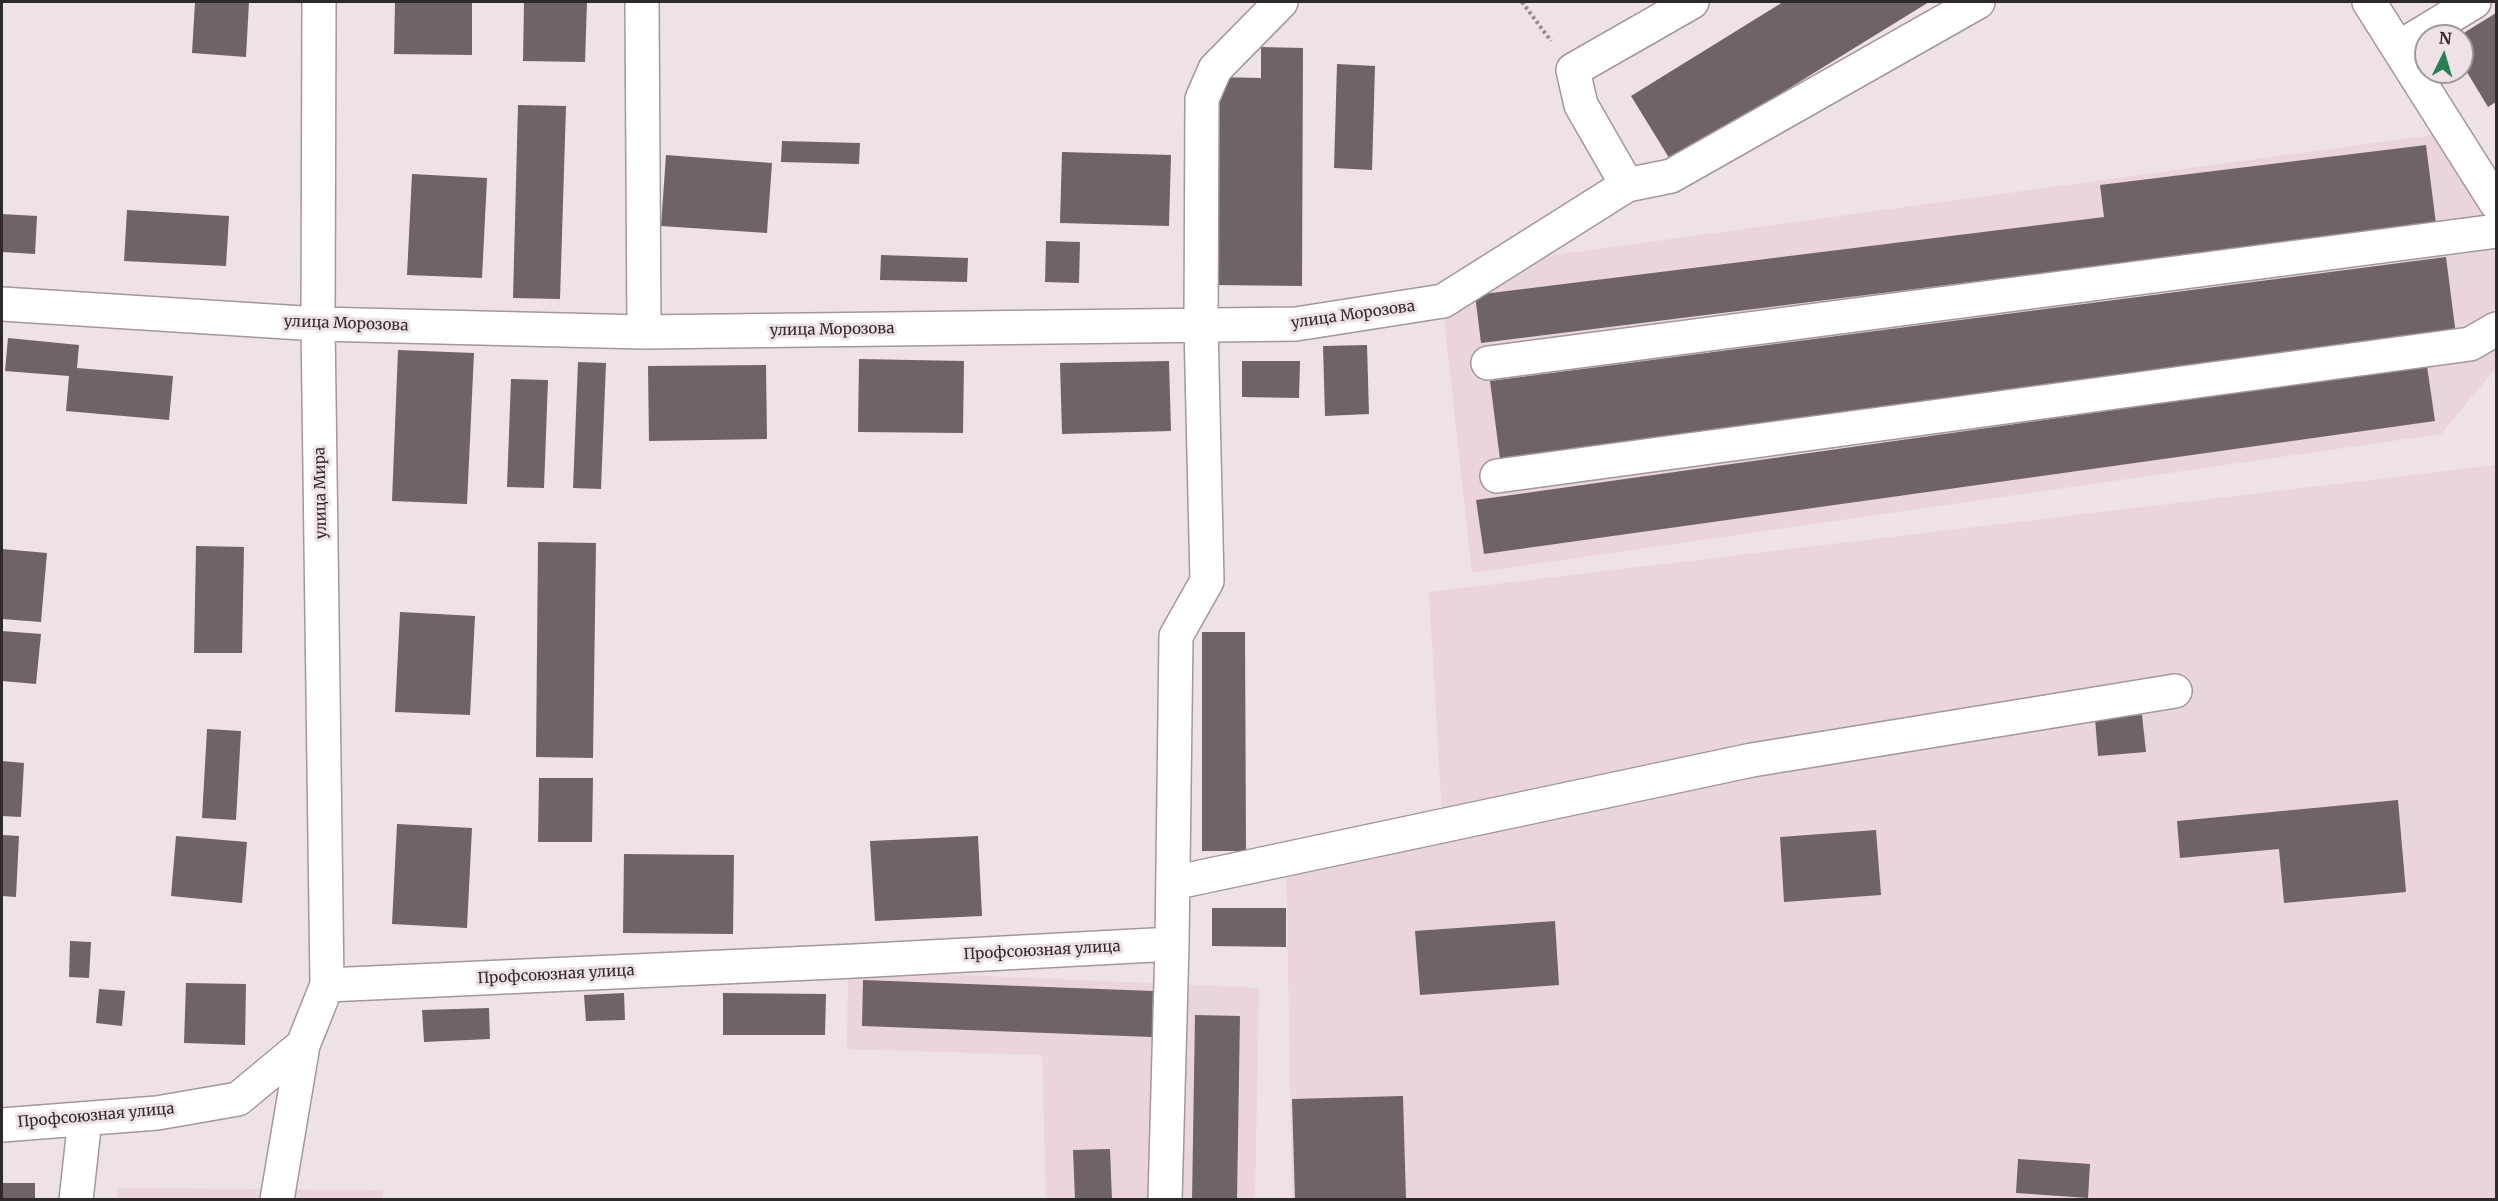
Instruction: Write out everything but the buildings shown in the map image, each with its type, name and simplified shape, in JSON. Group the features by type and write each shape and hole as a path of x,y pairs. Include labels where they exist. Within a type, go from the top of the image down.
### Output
{"street":[{"name":"улица Мира","path":"319,2 318,324 327,985"},
{"path":"642,2 644,332"},
{"path":"1165,1200 1172,944 1176,636 1207,581 1201,326 1202,99 1215,69 1281,2"},
{"path":"1692,2 1573,70 1581,105 1627,184 1671,176 1978,2"},
{"path":"2368,2 2496,203"},
{"path":"2398,48 2474,2"},
{"name":"улица Морозова","path":"2,304 318,324 644,332 1296,324 1443,301 1627,184"},
{"path":"1488,363 2496,231"},
{"path":"1497,476 2470,344 2496,329"},
{"path":"1173,883 1752,760 2175,691"},
{"name":"Профсоюзная улица","path":"2,1125 157,1113 238,1099 303,1045 327,985 843,962 1172,944"},
{"path":"277,1200 303,1045"},
{"path":"76,1200 85,1119"}],"path":[{"path":"1522,2 1573,70"}],"shaded area":[{"path":"2440,134 2496,225 2496,368 2441,434 1472,573 1443,309 1532,258"},
{"path":"2496,465 2496,1199 1292,1199 1286,850 1442,816 1429,592"},
{"path":"848,970 1259,988 1255,1199 1046,1199 1042,1055 847,1049"},
{"path":"118,1188 383,1190 383,1199 116,1200"}]}
